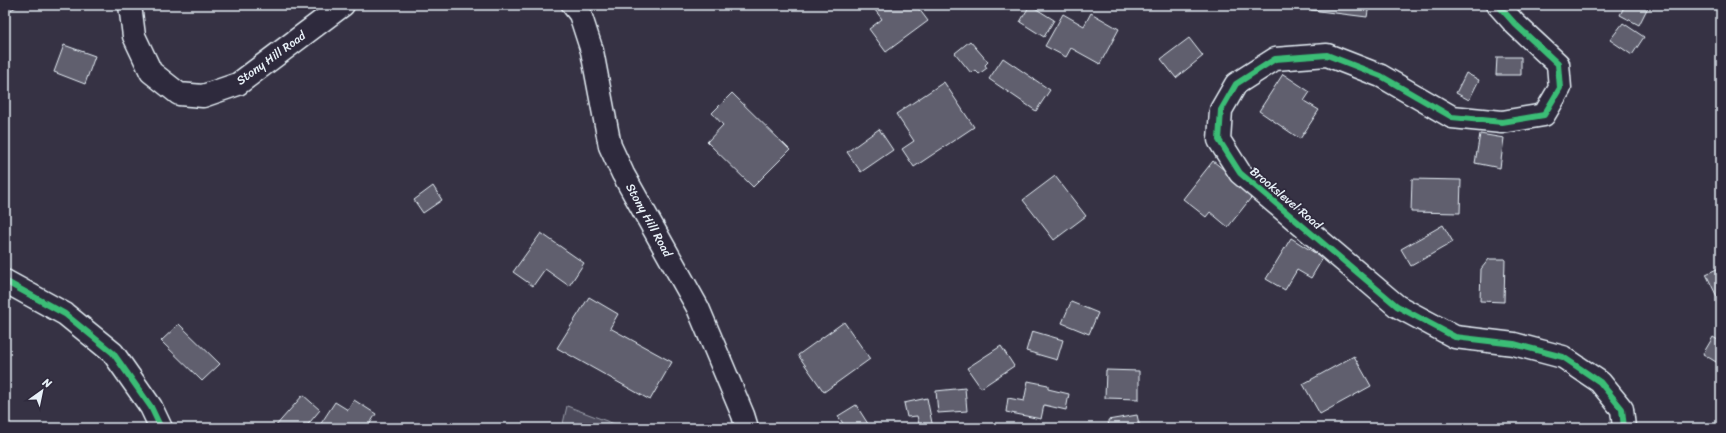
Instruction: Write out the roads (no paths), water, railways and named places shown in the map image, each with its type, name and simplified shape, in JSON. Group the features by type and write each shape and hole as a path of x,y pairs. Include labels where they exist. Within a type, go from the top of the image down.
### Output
{"street":[{"name":"Stony Hill Road","path":"130,5 134,36 151,72 179,94 203,96 238,84 343,5"},
{"name":"Stony Hill Road","path":"573,5 580,14 592,51 610,146 623,174 698,308 743,415 747,428"},
{"name":"Brookslevel Road","path":"1498,5 1515,24 1558,64 1560,88 1544,115 1502,122 1452,117 1381,76 1326,55 1274,59 1236,84 1222,110 1220,140 1240,172 1397,306 1455,337 1514,344 1564,357 1600,382 1622,409 1624,428"},
{"path":"5,281 65,314 113,352 151,407 161,428"}]}
